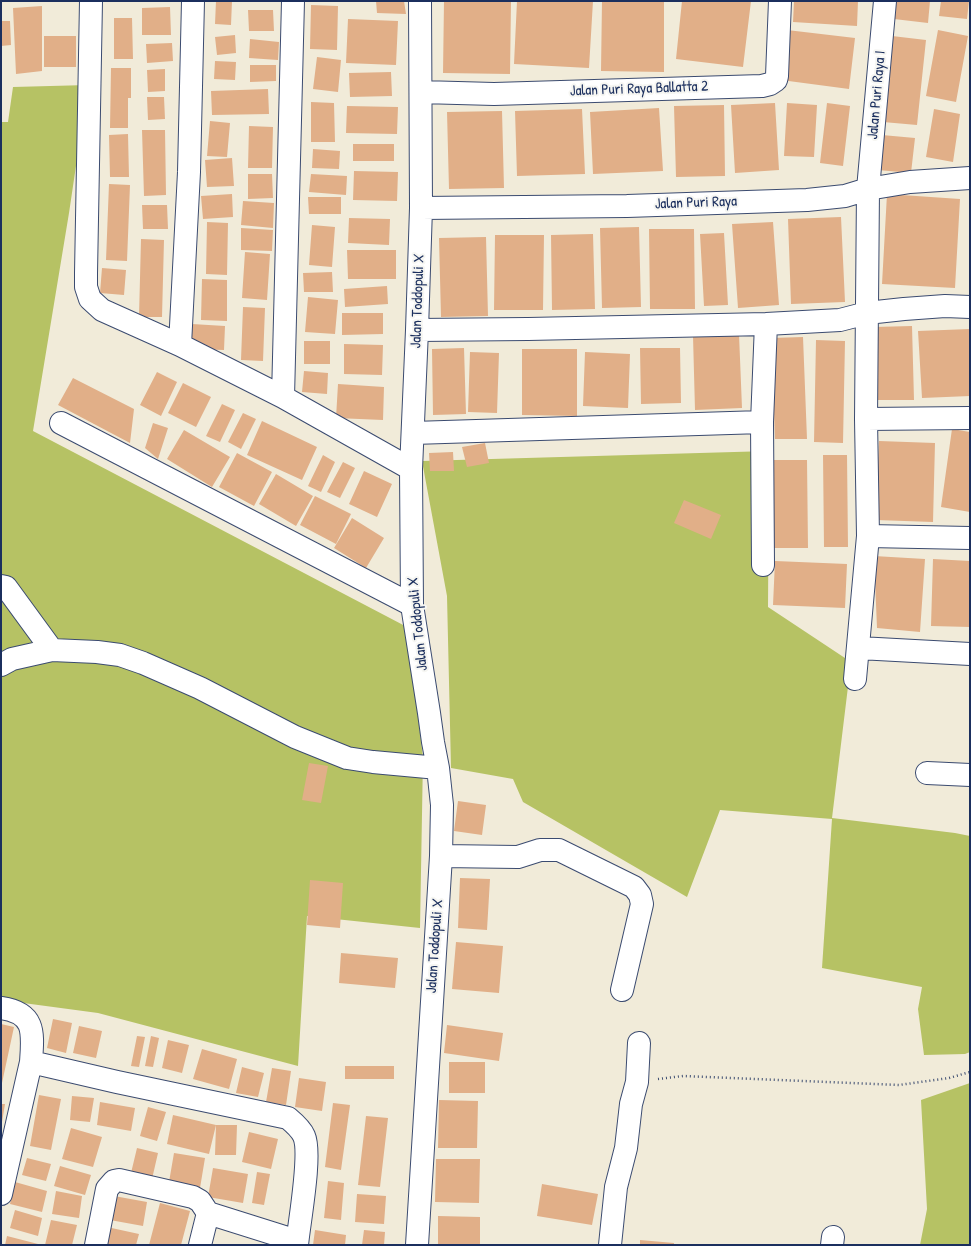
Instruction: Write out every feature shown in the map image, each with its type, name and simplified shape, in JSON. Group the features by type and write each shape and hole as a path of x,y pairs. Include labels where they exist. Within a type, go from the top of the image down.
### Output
{"street":[{"path":"91,1 86,287 90,299 102,310 180,345 283,397 411,469"},
{"path":"180,345 189,172 193,1"},
{"path":"283,397 293,1"},
{"name":"Jalan Toddopuli X","path":"417,1245 441,856 442,805 438,768 412,605 411,469 421,208 420,1"},
{"name":"Jalan Puri Raya Ballatta 2","path":"421,92 494,94 754,86 770,84 776,80 778,70 780,1"},
{"name":"Jalan Puri Raya I","path":"855,679 868,536 866,419 868,189 886,1"},
{"name":"Jalan Puri Raya","path":"421,208 627,206 807,200 845,196 868,189 910,182 970,178"},
{"path":"417,330 766,324 840,320 867,313 926,307 970,307"},
{"path":"763,565 762,422 766,324"},
{"path":"866,419 970,418"},
{"path":"413,433 762,422"},
{"path":"61,423 412,605"},
{"path":"868,536 970,538"},
{"path":"1,586 6,588 52,650"},
{"path":"859,648 970,654"},
{"path":"1,665 12,659 52,650 98,652 120,655 143,663 200,688 294,737 347,758 438,768"},
{"path":"927,773 970,775"},
{"path":"441,856 518,857 540,850 559,850 634,887 640,895 642,904 622,990"},
{"path":"1,1008 13,1010 24,1017 30,1026 32,1047 31,1062 1,1194"},
{"path":"610,1245 616,1187 626,1148 631,1104 637,1082 639,1043"},
{"path":"31,1062 117,1082 288,1118 304,1137 306,1170 297,1243 208,1213 200,1201 193,1197 119,1180 114,1181 107,1188 96,1245"},
{"path":"200,1245 208,1213"}],"path":[{"path":"637,1082 683,1076 899,1085 949,1078 970,1072"}],"green space":[{"path":"88,85 69,213 33,431 407,627 423,757 420,928 307,916 298,1066 98,1013 1,1000 1,122 8,122 13,87"},
{"path":"769,451 768,607 851,662 832,818 970,836 970,1052 965,1054 924,1055 918,1009 922,987 822,968 832,819 720,810 687,897 523,802 513,779 451,768 447,596 422,461"},
{"path":"970,1083 970,1245 920,1245 927,1209 921,1100"}],"building":[{"path":"216,1 232,1 231,25 215,24"},
{"path":"376,1 404,1 406,14 377,13"},
{"path":"444,1 511,1 510,74 443,73"},
{"path":"517,1 593,1 589,68 514,64"},
{"path":"602,1 664,1 664,72 601,71"},
{"path":"682,1 751,1 743,67 676,59"},
{"path":"794,1 858,1 857,26 793,22"},
{"path":"895,1 930,1 928,23 894,19"},
{"path":"941,1 969,1 967,19 939,16"},
{"path":"311,5 338,6 337,50 310,49"},
{"path":"42,6 42,71 16,74 13,8"},
{"path":"170,7 171,35 142,35 142,8"},
{"path":"248,10 273,10 274,31 249,31"},
{"path":"114,18 132,18 133,59 114,59"},
{"path":"348,19 398,21 396,65 346,63"},
{"path":"1,21 10,21 11,45 1,46"},
{"path":"787,30 855,38 849,89 781,80"},
{"path":"938,30 968,36 956,102 926,96"},
{"path":"235,35 236,53 217,55 215,37"},
{"path":"44,36 76,36 76,67 44,67"},
{"path":"892,36 926,40 917,125 883,122"},
{"path":"250,39 279,42 278,60 249,58"},
{"path":"172,43 173,61 147,63 146,44"},
{"path":"317,57 341,60 338,92 313,89"},
{"path":"215,61 236,62 235,80 214,79"},
{"path":"250,65 276,65 276,81 250,82"},
{"path":"111,68 131,68 131,98 128,98 128,128 110,128"},
{"path":"165,69 165,91 148,92 147,70"},
{"path":"391,72 392,96 350,97 349,73"},
{"path":"268,89 269,114 212,115 211,91"},
{"path":"147,97 164,97 165,119 148,120"},
{"path":"311,102 334,103 335,142 311,142"},
{"path":"775,103 779,170 735,173 731,105"},
{"path":"787,103 817,105 814,157 784,156"},
{"path":"827,103 850,106 843,166 820,163"},
{"path":"724,105 725,176 676,177 674,106"},
{"path":"347,106 398,107 397,134 346,133"},
{"path":"659,108 663,171 593,174 590,112"},
{"path":"582,109 585,174 517,176 515,111"},
{"path":"934,109 960,114 953,162 926,157"},
{"path":"502,111 504,188 449,189 447,112"},
{"path":"210,121 230,123 227,157 207,156"},
{"path":"249,126 273,127 272,168 248,168"},
{"path":"142,130 165,130 166,195 144,196"},
{"path":"128,134 129,177 110,177 109,135"},
{"path":"882,135 915,138 911,173 878,170"},
{"path":"353,144 394,144 394,161 353,161"},
{"path":"313,149 340,151 339,169 312,168"},
{"path":"232,158 234,186 207,187 205,160"},
{"path":"354,171 398,172 397,201 353,200"},
{"path":"248,174 272,174 273,198 248,199"},
{"path":"311,174 347,176 346,195 309,192"},
{"path":"109,184 130,185 127,261 106,260"},
{"path":"232,194 233,217 203,219 201,196"},
{"path":"887,194 960,199 955,288 882,284"},
{"path":"308,197 341,197 341,214 309,214"},
{"path":"243,201 274,203 273,228 241,225"},
{"path":"142,205 167,205 168,229 143,229"},
{"path":"841,217 845,302 791,304 788,219"},
{"path":"349,218 390,219 389,245 348,243"},
{"path":"207,222 228,223 227,275 206,274"},
{"path":"773,222 779,305 738,308 732,224"},
{"path":"312,225 335,227 332,267 309,265"},
{"path":"639,227 641,307 602,308 600,228"},
{"path":"241,228 273,230 272,251 241,250"},
{"path":"649,229 694,229 695,309 650,309"},
{"path":"724,233 728,305 704,306 700,234"},
{"path":"593,234 595,309 552,310 551,235"},
{"path":"495,235 544,235 543,310 494,310"},
{"path":"486,237 488,316 441,317 439,238"},
{"path":"141,239 164,240 162,317 139,317"},
{"path":"347,250 396,250 396,279 348,279"},
{"path":"245,252 270,254 267,300 242,298"},
{"path":"102,268 126,270 124,295 100,293"},
{"path":"332,272 333,292 304,292 303,273"},
{"path":"202,279 227,280 227,321 201,320"},
{"path":"387,286 388,304 345,307 344,289"},
{"path":"308,297 338,300 335,334 305,332"},
{"path":"243,307 265,308 263,361 241,360"},
{"path":"342,313 383,313 383,334 342,335"},
{"path":"192,324 225,326 224,350 191,349"},
{"path":"912,326 914,400 875,400 874,327"},
{"path":"970,329 970,396 922,398 918,331"},
{"path":"739,334 742,408 695,410 693,336"},
{"path":"803,337 807,439 775,439 771,338"},
{"path":"816,340 845,341 843,443 814,442"},
{"path":"304,341 330,341 330,364 304,364"},
{"path":"344,344 383,345 382,375 344,374"},
{"path":"464,348 466,414 433,415 432,349"},
{"path":"640,348 680,348 681,403 641,404"},
{"path":"522,349 577,349 577,416 522,415"},
{"path":"470,352 499,353 497,413 468,412"},
{"path":"585,352 630,354 628,408 583,406"},
{"path":"304,371 328,373 327,394 302,392"},
{"path":"157,372 177,382 161,416 140,405"},
{"path":"73,378 134,409 130,443 58,405"},
{"path":"183,383 211,397 196,427 168,413"},
{"path":"338,384 384,387 383,420 336,418"},
{"path":"222,404 235,410 220,442 206,436"},
{"path":"243,413 256,419 241,449 228,442"},
{"path":"262,421 317,447 302,480 247,455"},
{"path":"153,423 168,428 158,459 145,448"},
{"path":"952,429 970,432 970,512 941,507"},
{"path":"184,430 230,457 212,487 167,459"},
{"path":"879,441 935,443 933,522 876,520"},
{"path":"485,443 489,463 467,467 462,447"},
{"path":"453,452 454,471 430,471 429,453"},
{"path":"237,453 272,472 254,506 219,487"},
{"path":"323,455 335,462 321,492 308,486"},
{"path":"823,455 847,455 848,547 824,547"},
{"path":"770,460 807,460 808,548 770,548"},
{"path":"343,462 355,468 340,498 327,492"},
{"path":"364,471 392,484 377,517 349,504"},
{"path":"276,474 313,496 296,526 259,504"},
{"path":"315,496 351,514 336,544 300,525"},
{"path":"684,500 721,515 711,539 674,523"},
{"path":"352,518 384,538 366,568 334,548"},
{"path":"874,556 925,559 920,632 877,628"},
{"path":"933,559 970,561 970,627 931,626"},
{"path":"775,561 847,564 845,608 773,605"},
{"path":"309,763 328,766 321,803 302,800"},
{"path":"458,801 486,805 482,835 454,831"},
{"path":"460,878 490,879 487,930 458,928"},
{"path":"310,880 343,883 340,928 307,925"},
{"path":"456,942 503,946 499,993 452,989"},
{"path":"341,953 398,958 395,988 339,983"},
{"path":"53,1019 72,1023 66,1053 47,1048"},
{"path":"1,1024 14,1027 2,1083 1,1083"},
{"path":"447,1025 503,1033 499,1061 444,1053"},
{"path":"79,1026 102,1031 96,1058 73,1053"},
{"path":"137,1036 145,1037 139,1067 131,1066"},
{"path":"151,1036 159,1038 153,1067 145,1066"},
{"path":"168,1040 189,1045 182,1073 162,1068"},
{"path":"202,1049 237,1059 229,1089 193,1079"},
{"path":"449,1062 485,1062 485,1093 449,1093"},
{"path":"345,1066 394,1066 394,1079 345,1079"},
{"path":"242,1067 264,1073 258,1097 236,1093"},
{"path":"272,1068 291,1071 286,1105 266,1102"},
{"path":"299,1078 326,1082 322,1111 295,1107"},
{"path":"39,1095 61,1099 51,1150 30,1146"},
{"path":"72,1096 94,1098 90,1122 70,1120"},
{"path":"439,1100 478,1101 477,1148 438,1148"},
{"path":"100,1102 135,1108 131,1131 97,1125"},
{"path":"333,1103 350,1105 341,1170 325,1167"},
{"path":"1,1104 5,1104 2,1122 1,1122"},
{"path":"148,1107 166,1112 157,1141 140,1136"},
{"path":"173,1115 216,1125 209,1154 167,1144"},
{"path":"366,1116 388,1118 380,1187 358,1185"},
{"path":"216,1125 237,1125 236,1155 215,1155"},
{"path":"71,1128 102,1137 93,1167 62,1159"},
{"path":"249,1132 278,1139 271,1169 242,1162"},
{"path":"137,1148 158,1153 152,1179 131,1173"},
{"path":"174,1153 205,1158 200,1188 169,1182"},
{"path":"27,1158 51,1164 46,1181 22,1175"},
{"path":"436,1159 480,1159 479,1203 435,1202"},
{"path":"60,1166 91,1175 85,1195 54,1186"},
{"path":"213,1168 248,1174 243,1203 208,1197"},
{"path":"257,1172 270,1174 264,1205 252,1203"},
{"path":"328,1181 344,1183 341,1220 324,1218"},
{"path":"15,1182 47,1191 42,1212 10,1204"},
{"path":"542,1184 598,1194 592,1225 537,1216"},
{"path":"56,1191 82,1196 79,1218 52,1214"},
{"path":"357,1194 386,1196 384,1224 355,1222"},
{"path":"114,1196 147,1202 143,1226 110,1220"},
{"path":"160,1203 190,1211 181,1245 149,1245"},
{"path":"15,1210 42,1218 38,1236 10,1228"},
{"path":"438,1216 480,1217 480,1245 438,1245"},
{"path":"51,1220 77,1225 72,1245 45,1245"},
{"path":"107,1227 139,1234 136,1245 103,1245"},
{"path":"315,1230 346,1235 345,1245 313,1245"},
{"path":"364,1230 385,1232 384,1245 362,1245"},
{"path":"7,1236 38,1244 5,1245"},
{"path":"640,1240 674,1243 674,1245 640,1245"}]}
